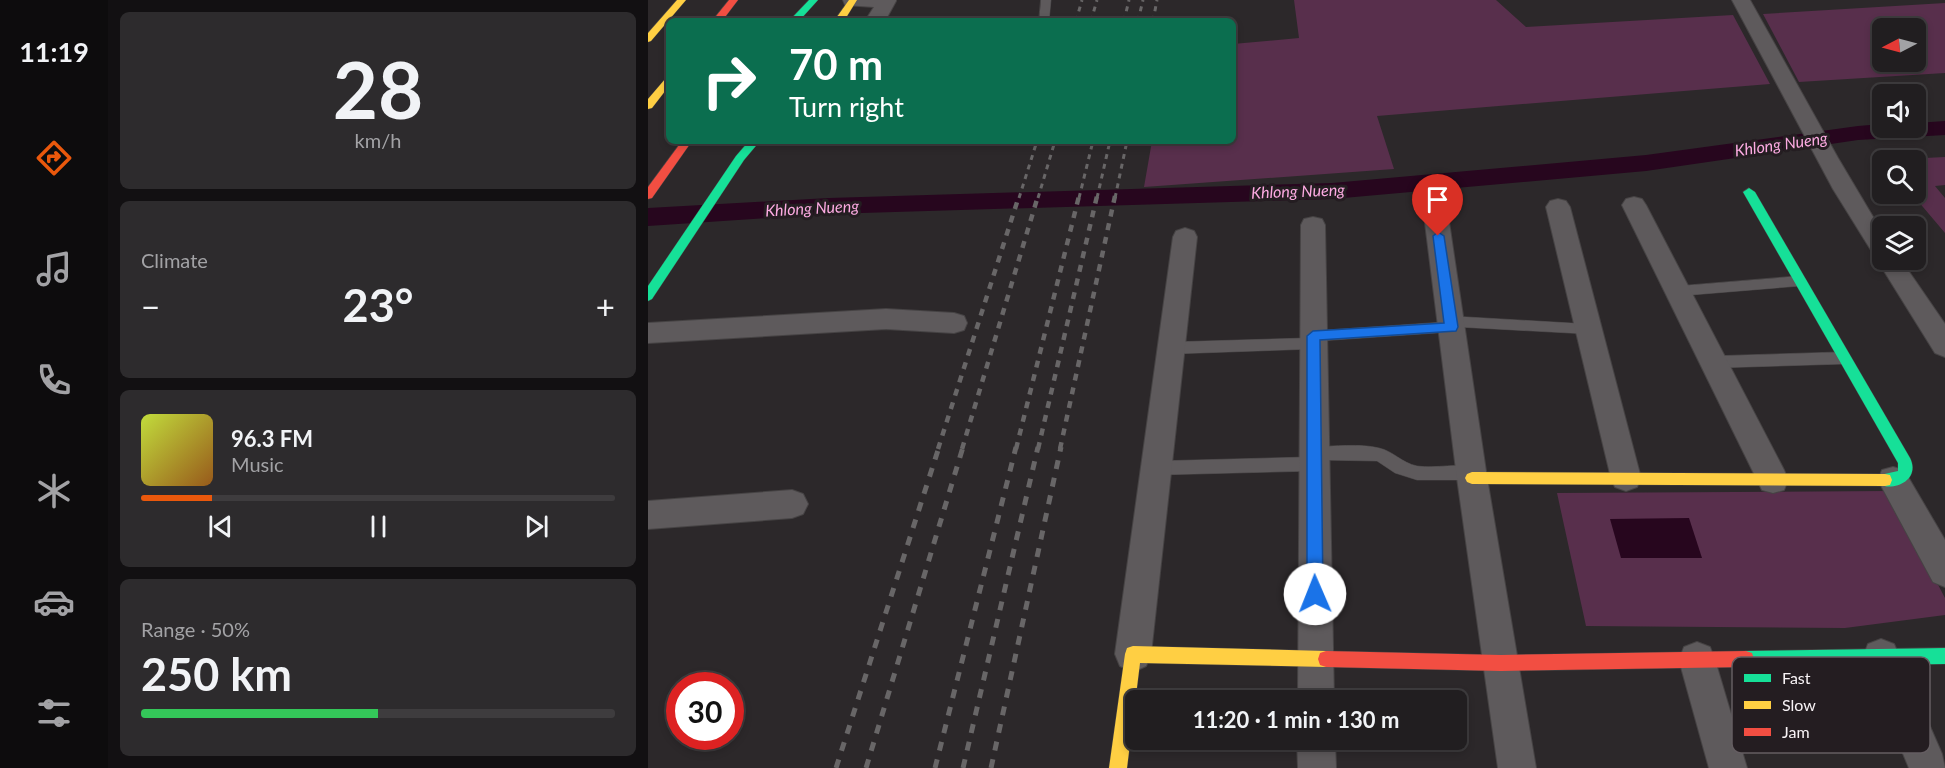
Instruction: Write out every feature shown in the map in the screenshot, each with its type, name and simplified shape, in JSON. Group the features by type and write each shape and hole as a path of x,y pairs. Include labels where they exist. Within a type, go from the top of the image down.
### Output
{"main road":[{"path":"666,18 682,0"},
{"path":"719,18 734,0"},
{"path":"797,18 814,0"},
{"path":"841,18 852,1"},
{"path":"648,39 666,18"},
{"path":"648,106 666,84"},
{"path":"650,192 685,144"},
{"path":"740,159 746,144"},
{"path":"648,296 717,191 752,144"},
{"path":"1471,476 1893,480 1905,474 1905,462 1749,192"},
{"path":"1118,768 1133,654 1501,663 1732,659"},
{"path":"1881,657 1945,656"}],"street":[{"path":"1741,0 1831,167 1872,235"},
{"path":"852,1 887,1 877,18"},
{"path":"1634,205 1773,480"},
{"path":"1558,207 1626,478"},
{"path":"1436,215 1471,476 1517,768"},
{"path":"1313,225 1316,690"},
{"path":"1133,654 1185,237"},
{"path":"1895,270 1945,346"},
{"path":"648,333 863,320 954,323"},
{"path":"1893,480 1945,572"},
{"path":"648,515 792,504"},
{"path":"1697,660 1728,768"},
{"path":"1316,750 1317,768"},
{"path":"1922,753 1928,768"}],"lane":[{"path":"1044,18 1046,0"},
{"path":"1679,291 1800,281"},
{"path":"1171,348 1313,339 1450,324 1588,329"},
{"path":"1713,362 1844,358"},
{"path":"1156,468 1377,454 1384,455 1399,467 1423,473 1471,476"}],"shaded area":[{"path":"1294,0 1496,0 1526,27 1733,15 1770,84 1377,116 1394,169 1144,187 1151,144 1236,144 1236,44 1299,38"},
{"path":"1945,3 1945,73 1799,82 1763,14"},
{"path":"1945,157 1945,185 1935,186 1945,198 1945,233 1920,204 1926,204 1926,158"},
{"path":"1889,491 1945,598 1945,615 1845,628 1586,626 1557,493"},
{"path":"1689,518 1702,558 1621,558 1610,519"}],"waterway":[{"name":"Khlong Nueng","path":"648,217 829,206 1332,191 1646,163 1858,133 1945,128"}],"railway":[{"path":"1077,18 1082,0"},
{"path":"1092,18 1097,0"},
{"path":"1125,18 1129,0"},
{"path":"1139,18 1143,0"},
{"path":"1154,18 1157,0"},
{"path":"1019,198 1036,144"},
{"path":"1038,198 1054,144"},
{"path":"1079,198 1092,144"},
{"path":"1097,198 1109,144"},
{"path":"1115,198 1126,144"},
{"path":"938,449 1019,196"},
{"path":"962,449 1038,196"},
{"path":"1016,449 1079,196"},
{"path":"1038,449 1097,196"},
{"path":"1060,449 1115,196"},
{"path":"836,768 939,447"},
{"path":"866,768 963,447"},
{"path":"935,768 1016,447"},
{"path":"963,768 1038,447"},
{"path":"991,768 1061,447"}],"traffic: fast":[{"path":"797,18 814,0"},
{"path":"648,296 740,158 752,144"},
{"path":"1749,192 1905,462 1905,474 1893,480 1885,480"},
{"path":"1879,657 1945,656"}],"traffic: slow":[{"path":"666,18 682,0"},
{"path":"841,18 853,0"},
{"path":"648,39 666,18"},
{"path":"648,106 666,84"},
{"path":"1472,478 1885,480"},
{"path":"1118,768 1133,654 1326,659"}],"traffic: jam":[{"path":"719,18 734,0"},
{"path":"648,195 685,144"},
{"path":"1326,659 1501,663 1732,659"}],"route":[{"path":"1315,594 1313,336 1451,327 1438,236"}]}
